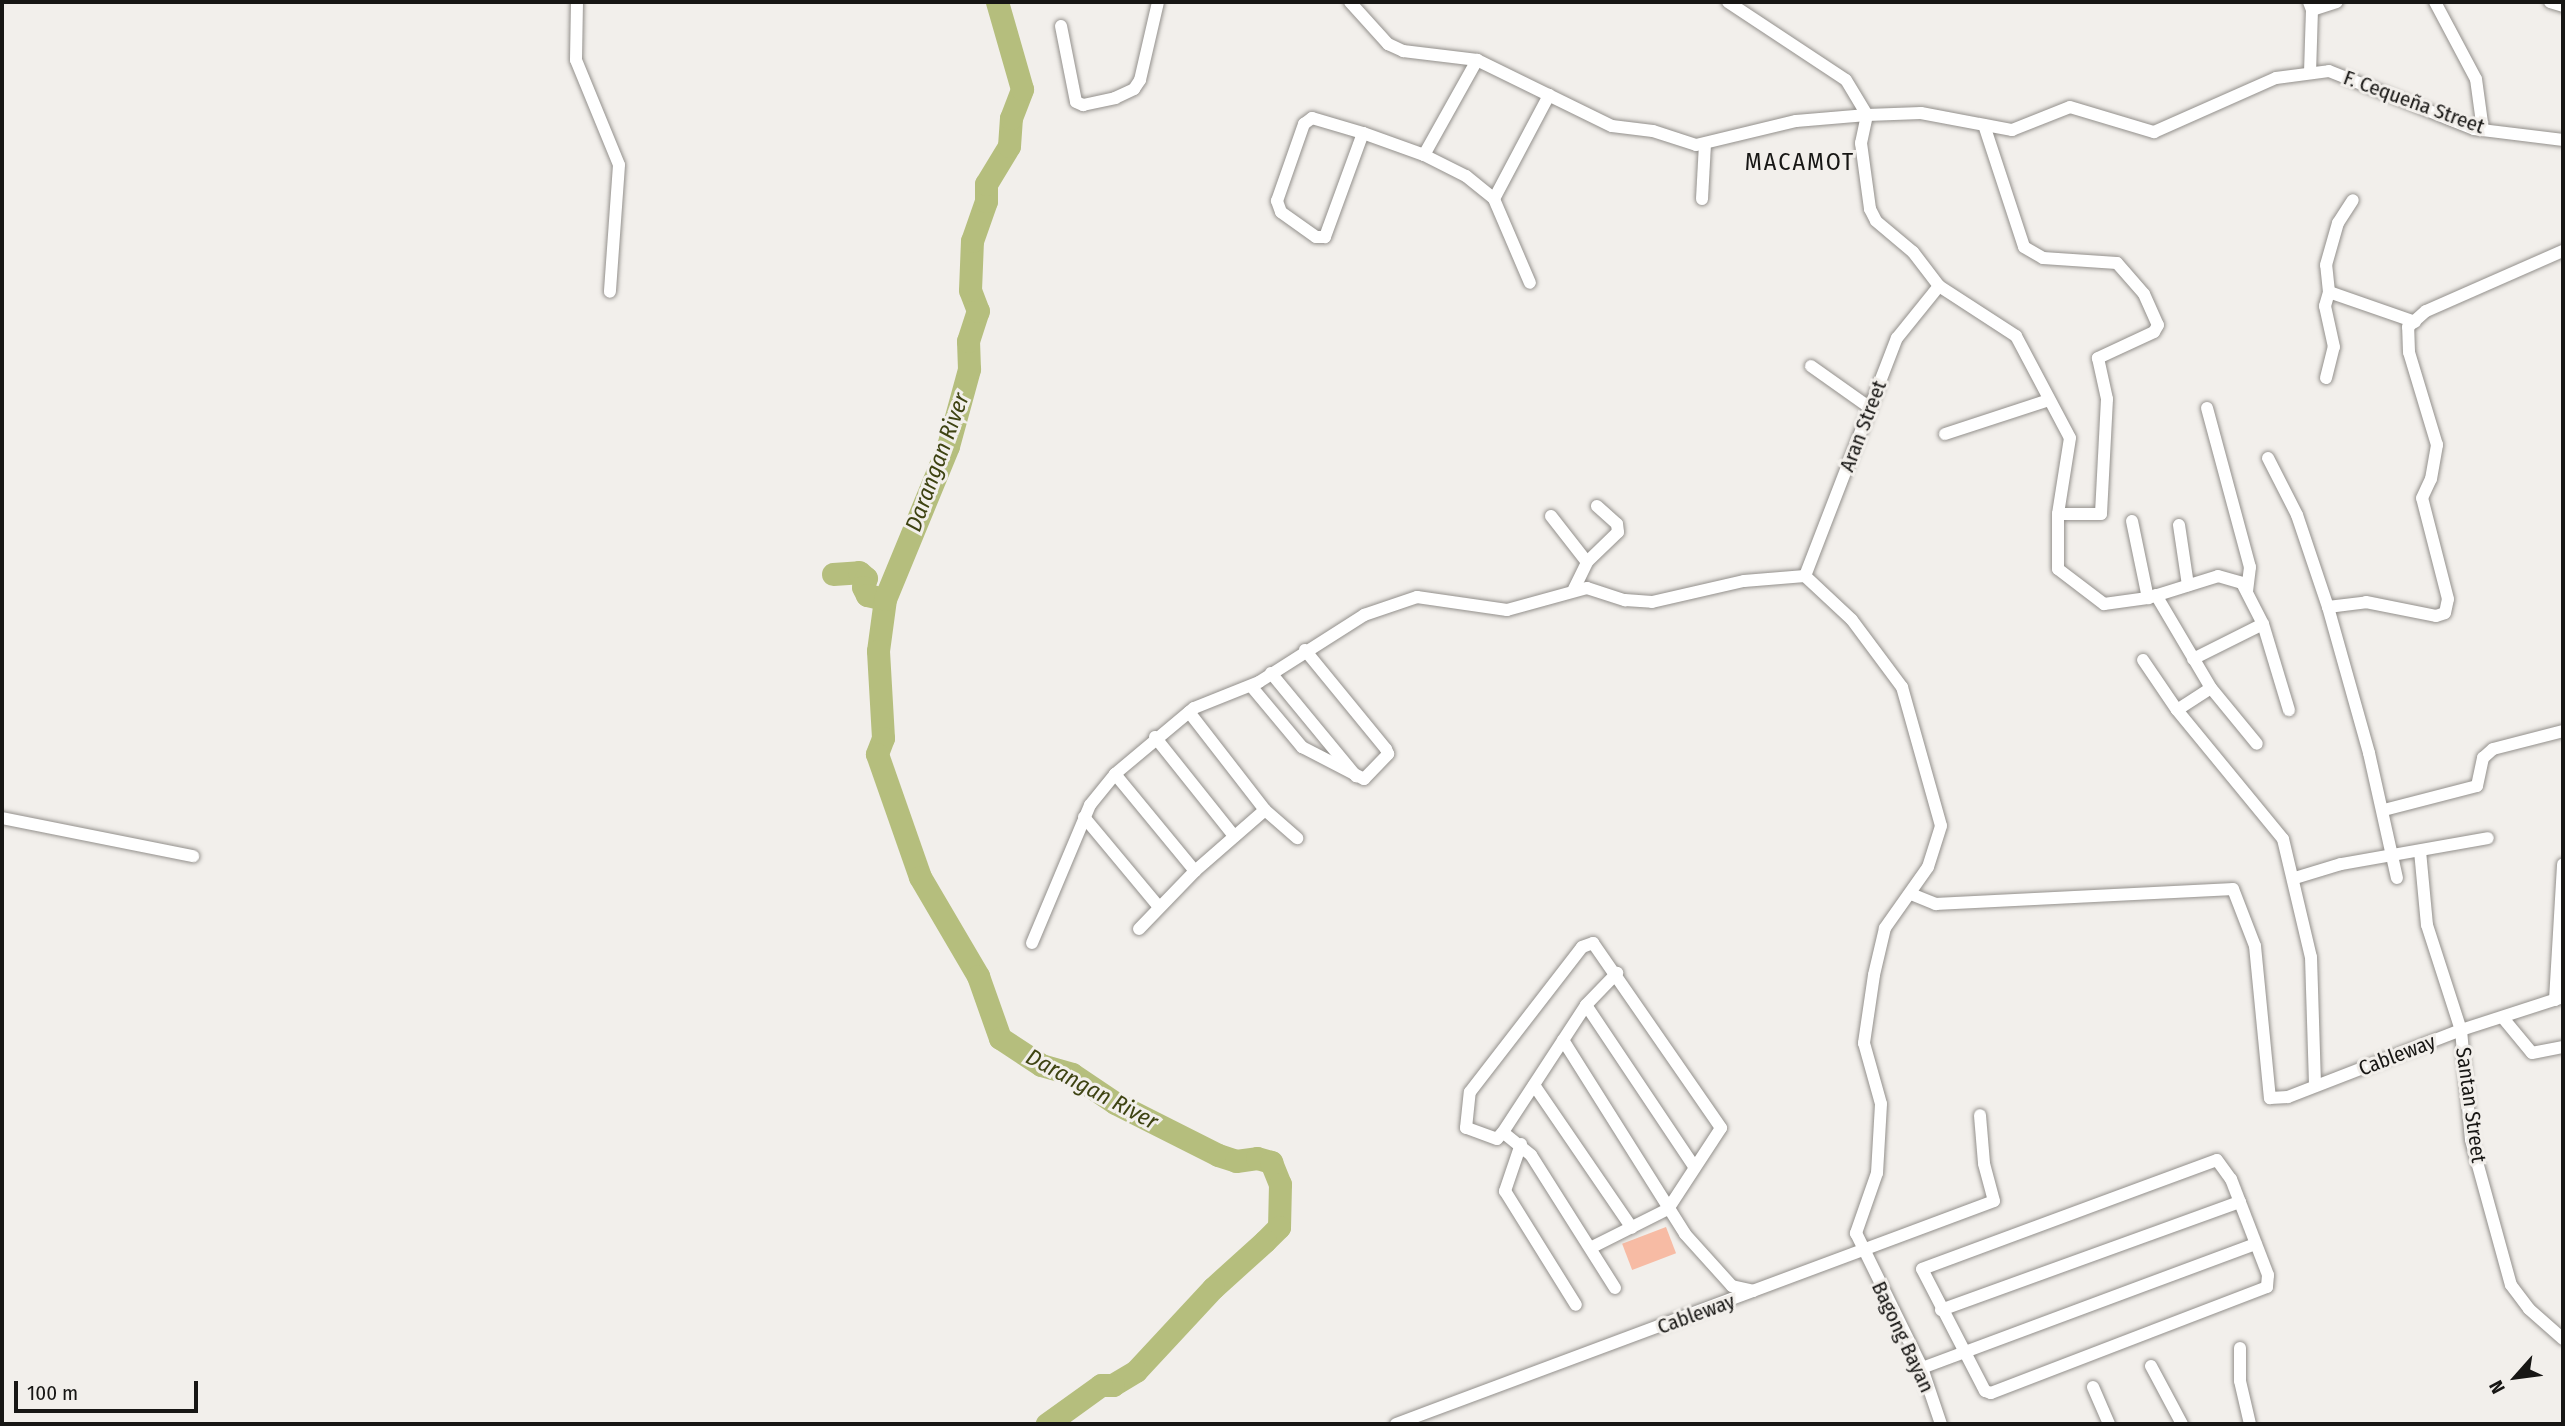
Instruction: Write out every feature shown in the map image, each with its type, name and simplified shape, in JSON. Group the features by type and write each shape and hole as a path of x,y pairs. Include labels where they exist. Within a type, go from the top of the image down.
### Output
{"street":[{"path":"578,2 576,60 618,165 610,292"},
{"path":"1061,26 1076,102 1083,105 1115,98 1134,89 1140,80 1158,2"},
{"path":"1349,2 1388,44 1403,51 1477,60 1612,126 1705,144 1702,199"},
{"path":"1728,2 1846,80 1867,115 1861,143 1870,209 1939,286 2016,335 2070,438 2058,514 2058,569 2104,604 2152,596 2218,576 2242,583 2263,624 2289,710"},
{"path":"2310,73 2311,6 2337,2"},
{"path":"2435,2 2476,79 2483,130"},
{"path":"2550,2 2563,6"},
{"path":"1424,155 1477,60"},
{"name":"F. Cequeña Street","path":"1705,144 1796,121 1867,115 1921,113 2012,130 2070,107 2154,132 2276,78 2329,71 2483,130 2563,140"},
{"path":"1494,199 1549,95"},
{"path":"1363,134 1325,237 1316,237 1282,212 1277,201 1304,124 1312,118 1363,134 1424,155 1466,176 1494,199 1530,283"},
{"path":"1984,125 2024,247 2043,258 2117,263 2144,294 2158,325 2154,332 2098,358 2107,399 2101,514 2058,514"},
{"path":"2326,378 2334,347 2325,306 2329,292 2326,265 2330,243 2353,200"},
{"path":"2328,607 2366,602 2437,617 2447,607 2422,498 2431,479 2437,445 2409,352 2409,327 2426,311 2463,299 2563,251"},
{"name":"Aran Street","path":"1805,576 1897,338 1939,286"},
{"path":"2329,292 2415,322"},
{"path":"1811,366 1870,408"},
{"path":"1945,434 2049,400"},
{"path":"2207,408 2250,567 2247,592"},
{"path":"2268,458 2297,515 2328,607 2384,810 2397,878"},
{"path":"1574,589 1587,562 1618,532 1617,524 1597,506"},
{"path":"1550,516 1587,562"},
{"path":"2132,522 2152,596 2211,688 2257,744"},
{"path":"2179,525 2188,585"},
{"path":"1032,943 1084,817 1115,774 1155,737 1189,712 1251,686 1364,615 1417,597 1507,610 1574,589 1652,602 1744,581 1805,576 1852,620 1902,687 1941,826 1928,867 1885,928 1867,1021 1864,1043 1881,1104 1877,1173 1856,1233 1862,1251"},
{"path":"2193,659 2263,624"},
{"path":"1251,686 1302,747 1357,778 1364,779 1388,754 1386,748 1305,650"},
{"path":"2143,660 2177,710 2272,822 2295,878 2311,957 2315,1086"},
{"path":"1271,673 1357,778"},
{"path":"2177,710 2211,688"},
{"path":"1189,712 1265,810 1297,838"},
{"path":"2384,810 2477,786 2483,758 2493,749 2563,731"},
{"path":"1155,737 1234,836"},
{"path":"1115,774 1195,871"},
{"path":"1139,929 1195,871 1265,810"},
{"path":"1084,817 1159,907"},
{"path":"2,818 193,856"},
{"path":"2295,878 2393,855 2488,838"},
{"name":"Santan Street","path":"2420,851 2427,925 2461,1030 2471,1140 2511,1285 2529,1310 2563,1339"},
{"path":"2559,999 2563,864"},
{"name":"Cableway","path":"1911,894 1936,904 2233,889 2255,946 2270,1098 2315,1086 2461,1030 2559,999"},
{"path":"1592,1247 1668,1209 1693,1165 1721,1128 1617,973 1593,943 1581,947 1469,1092 1466,1128 1497,1139 1586,1005 1617,973"},
{"path":"1586,1005 1693,1165"},
{"path":"2503,1018 2532,1053 2563,1047"},
{"path":"1563,1040 1668,1209 1700,1253 1732,1286 1757,1292"},
{"path":"1534,1085 1632,1228"},
{"name":"Cableway","path":"1396,1424 1757,1292 1994,1201 1984,1163 1980,1115"},
{"path":"1503,1132 1521,1144 1592,1247 1615,1288"},
{"path":"1521,1144 1505,1191 1576,1305"},
{"path":"2220,1161 2240,1202 2269,1283 2259,1293 1991,1394 1985,1391 1922,1274 1925,1266 2220,1161"},
{"path":"1941,1310 2240,1202"},
{"path":"1922,1368 2256,1244"},
{"name":"Bagong Bayan","path":"1862,1251 1922,1368 1941,1424"},
{"path":"2240,1348 2240,1381 2250,1424"},
{"path":"2151,1366 2182,1424"},
{"path":"2093,1387 2109,1424"}],"shaded area":[{"path":"1666,1227 1676,1253 1632,1270 1622,1244"}],"waterway":[{"name":"Darangan River","path":"885,599 948,446 969,369 968,341 978,311 970,290 972,241 986,201 986,184 1009,146 1011,118 1022,89 997,2"},
{"name":"Darangan River","path":"833,574 859,572 866,578 863,587 867,595 885,599 878,651 883,738 877,754 920,877 978,976 1000,1038 1041,1065 1072,1074 1115,1103 1218,1155 1236,1161 1257,1158 1271,1162 1280,1184 1279,1227 1213,1288 1136,1371 1113,1385 1101,1385 1047,1424"}],"district":[{"name":"MACAMOT","path":"1800,163"}]}
